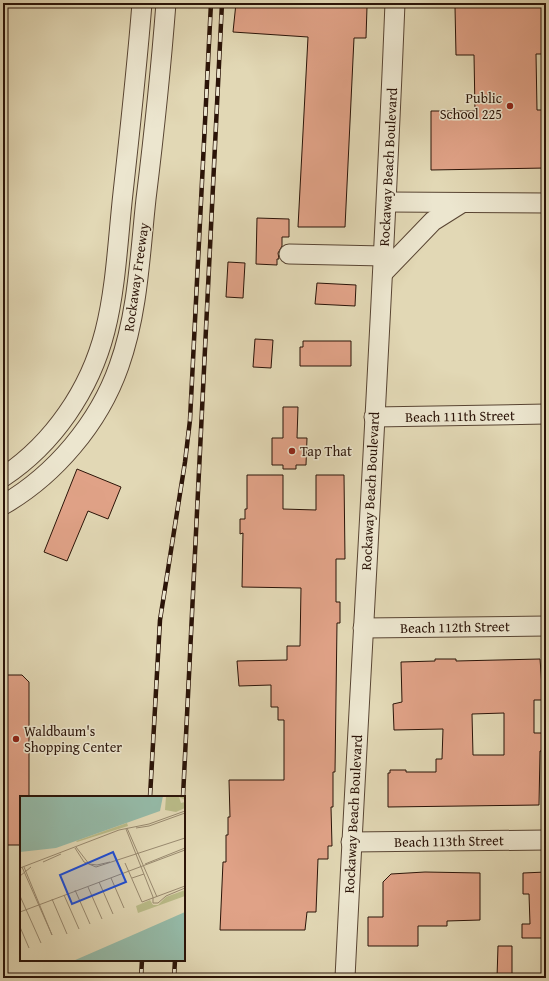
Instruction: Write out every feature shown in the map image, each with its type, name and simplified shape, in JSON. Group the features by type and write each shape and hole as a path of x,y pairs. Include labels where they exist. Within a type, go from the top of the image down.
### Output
{"street":[{"name":"Rockaway Freeway","path":"3,477 33,454 65,418 90,374 105,333 112,293 130,133 142,3"},
{"name":"Rockaway Freeway","path":"3,505 49,471 74,445 96,412 119,366 130,327 138,268 158,94 166,3"},
{"name":"Rockaway Beach Boulevard","path":"345,978 374,417 384,265 395,3"},
{"path":"387,202 460,204 546,203"},
{"path":"289,254 384,265 433,221 460,204"},
{"name":"Beach 111th Street","path":"374,417 546,414"},
{"name":"Beach 112th Street","path":"363,628 546,626"},
{"name":"Beach 113th Street","path":"351,842 546,840"}],"building":[{"path":"236,3 335,3 335,6 367,7 366,38 354,38 345,227 298,227 308,37 233,32"},
{"path":"546,6 546,54 536,54 537,110 546,110 546,168 431,170 431,111 475,111 474,55 456,55 455,7"},
{"path":"257,218 289,219 289,237 282,237 282,246 278,253 279,259 277,259 277,265 256,264"},
{"path":"228,262 245,263 243,298 226,297"},
{"path":"317,283 356,285 355,306 315,304"},
{"path":"255,339 273,340 271,368 253,367"},
{"path":"303,341 351,341 351,366 300,366 300,347 303,347"},
{"path":"283,407 298,407 297,438 307,438 306,465 296,465 296,469 283,469 283,465 272,465 272,438 283,438"},
{"path":"77,469 121,487 108,519 88,511 67,561 44,552"},
{"path":"247,475 283,475 283,509 316,510 316,475 344,475 345,559 336,559 336,602 340,602 340,623 337,623 335,772 333,772 333,807 331,807 332,846 328,846 328,859 318,859 316,912 307,912 305,930 220,930 223,862 226,862 226,835 228,835 228,817 230,817 229,780 284,780 284,720 278,720 278,707 271,707 271,685 239,686 237,661 287,660 287,646 300,646 301,588 242,587 243,533 240,534 240,519 245,519 245,509 247,509"},
{"path":"435,659 456,659 456,661 540,659 543,700 534,700 534,733 546,733 546,751 540,751 539,805 388,807 388,773 390,773 390,770 406,770 406,772 436,772 436,759 442,759 443,729 394,730 393,704 402,702 401,662 435,661","holes":["504,713 504,755 473,755 472,714"]},
{"name":"Waldbaum's Shopping Center","path":"3,675 22,675 29,682 29,796 20,796 20,845 3,845"},
{"path":"425,872 480,873 480,920 447,921 447,926 418,926 418,946 368,946 368,917 383,917 383,882 391,874"},
{"path":"546,872 546,938 522,938 522,924 530,924 529,894 523,894 523,873"},
{"path":"498,946 512,946 512,978 497,978"}],"railway":[{"path":"150,796 160,620 185,462 190,420 211,3"},
{"path":"183,796 222,3"},
{"path":"141,978 142,961"},
{"path":"174,978 175,961"}],"place":[{"name":"Public School 225","path":"510,106"},
{"name":"Tap That","path":"292,451"},
{"name":"Waldbaum's Shopping Center","path":"16,739"}]}
